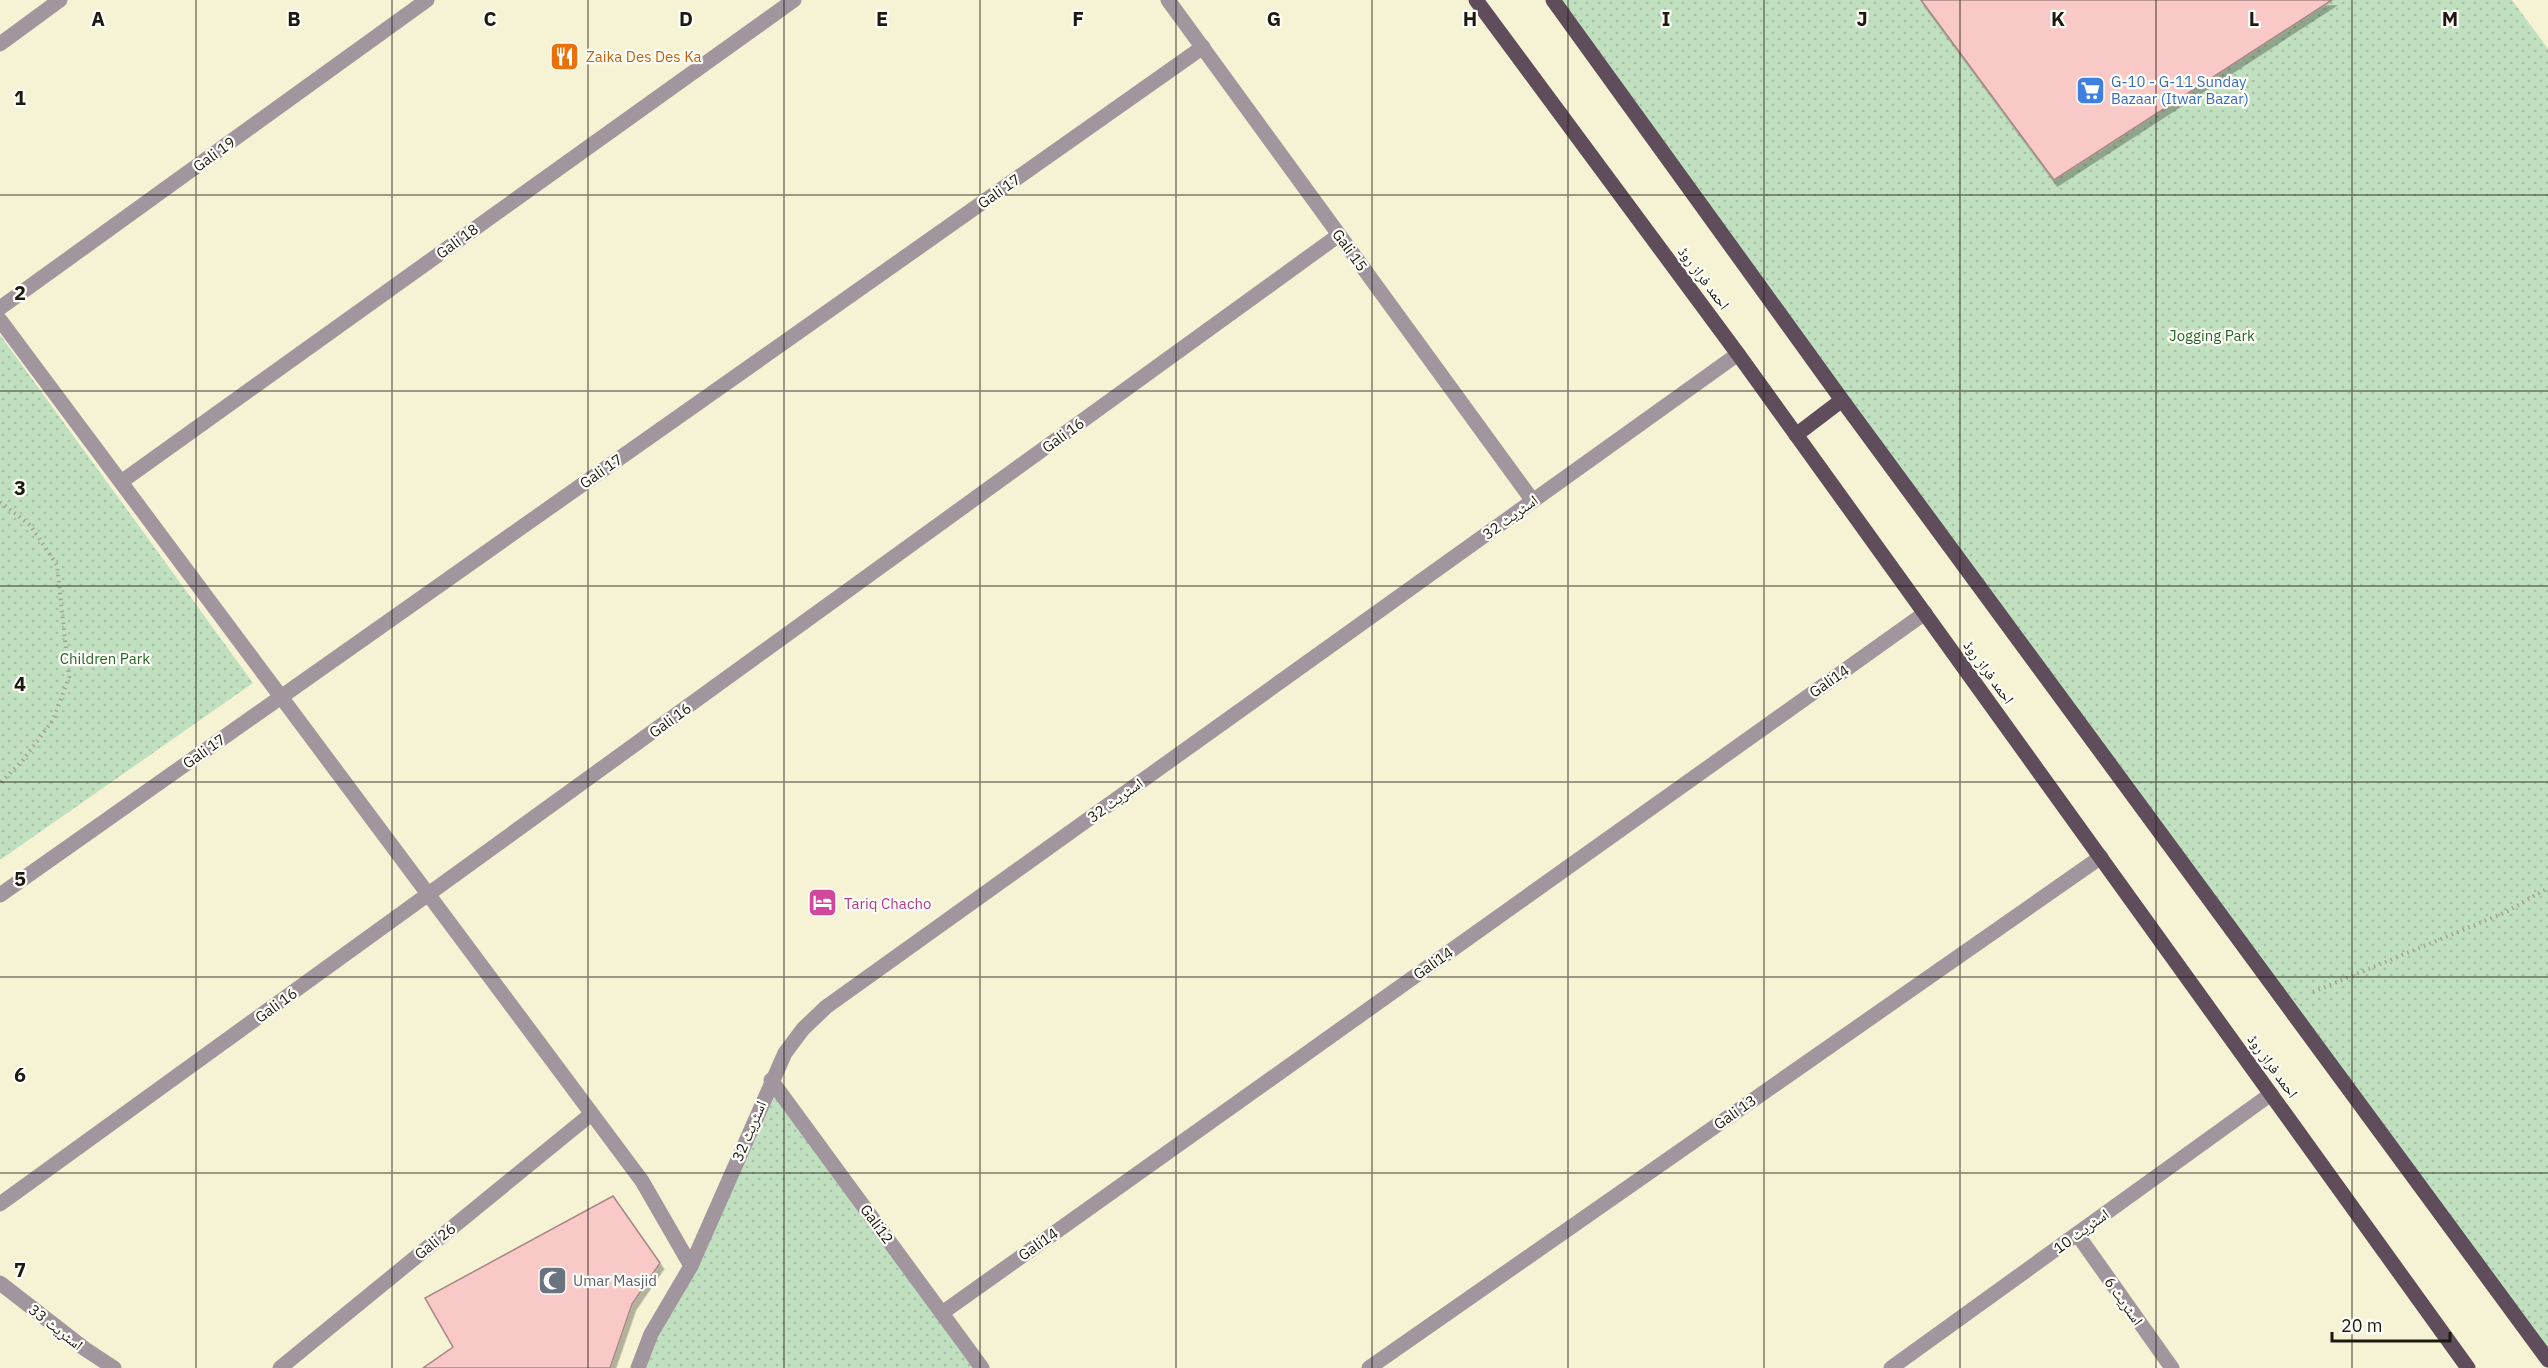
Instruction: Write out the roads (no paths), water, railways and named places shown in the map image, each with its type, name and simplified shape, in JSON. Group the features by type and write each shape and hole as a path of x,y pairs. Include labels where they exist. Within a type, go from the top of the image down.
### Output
{"main road":[{"name":"احمد فراز روڈ","path":"1476,0 1738,354 2468,1368"},
{"path":"1553,0 1842,400 2548,1360"},
{"path":"1796,435 1842,400"}],"street":[{"path":"0,44 60,0"},
{"name":"Gali 19","path":"0,308 427,0"},
{"name":"Gali 18","path":"121,482 794,0"},
{"name":"Gali 15","path":"1168,0 1533,501"},
{"name":"Gali 17","path":"0,895 1203,47"},
{"name":"Gali 16","path":"0,1204 1339,235"},
{"path":"0,320 426,896 642,1181 691,1266"},
{"name":"اسٹریٹ 32","path":"638,1368 651,1334 691,1266 771,1080 790,1045 826,1007 1738,354"},
{"name":"Gali14","path":"942,1312 1925,612"},
{"name":"Gali 13","path":"1369,1368 2101,857"},
{"name":"Gali12","path":"771,1080 982,1368"},
{"name":"اسٹریٹ 10","path":"1891,1368 2271,1094"},
{"name":"Gali 26","path":"280,1368 590,1115"},
{"name":"اسٹریٹ 6","path":"2077,1234 2172,1368"},
{"name":"اسٹریٹ 33","path":"0,1283 85,1350 114,1368"}],"place":[{"name":"Zaika Des Des Ka","path":"565,56"},
{"name":"G-10 - G-11 Sunday Bazaar (Itwar Bazar)","path":"2090,90"},
{"name":"Tariq Chacho","path":"823,903"},
{"name":"Umar Masjid","path":"552,1280"}],"park label":[{"name":"Jogging Park","path":"2212,335"},
{"name":"Children Park","path":"105,658"}]}
